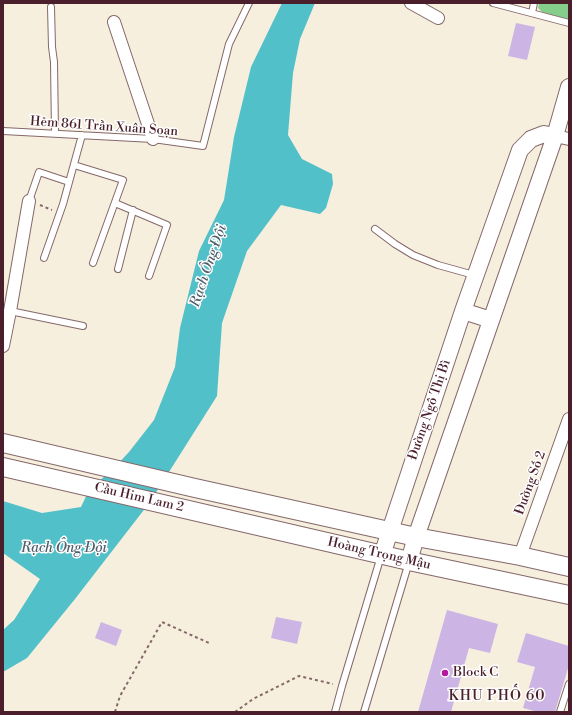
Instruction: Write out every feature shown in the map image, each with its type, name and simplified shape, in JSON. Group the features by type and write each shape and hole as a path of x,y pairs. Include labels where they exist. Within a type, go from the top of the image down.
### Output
{"main road":[{"name":"Cầu Him Lam 2","path":"3,443 195,488"},
{"name":"Cầu Him Lam 2","path":"3,466 190,510"},
{"name":"Hoàng Trọng Mậu","path":"195,488 416,537 520,556 569,567"},
{"name":"Hoàng Trọng Mậu","path":"190,510 409,561 569,595"}],"street":[{"path":"411,3 438,18"},
{"path":"114,22 153,140"},
{"path":"409,561 491,320 562,137 569,87"},
{"name":"Đường Ngô Thị Bì","path":"382,554 463,311 520,150 531,139 544,134 562,137"},
{"path":"3,346 7,310 29,201"},
{"path":"463,311 491,320"},
{"name":"Đường Số 2","path":"520,556 569,419"}],"lane":[{"name":"Hẻm 861 Trần Xuân Soạn","path":"3,131 153,140 203,146 229,44 249,3"},
{"path":"493,3 569,23"},
{"path":"532,13 534,3"},
{"path":"51,7 54,62 55,133"},
{"path":"44,258 60,212 82,135"},
{"path":"74,165 123,180 93,264"},
{"path":"29,201 39,172 69,182"},
{"path":"115,203 167,225 149,276"},
{"path":"118,269 132,210"},
{"path":"374,229 413,255 438,265 476,275"},
{"path":"7,310 83,326"},
{"name":"Đường Ngô Thị Bì","path":"335,712 382,554"},
{"path":"364,712 409,561"},
{"path":"560,712 569,684"}],"path":[{"path":"29,201 60,212"},
{"path":"115,712 120,696 162,622 209,643"},
{"path":"235,712 253,699 299,676 342,686"}],"green space":[{"path":"539,3 569,3 569,20 542,12 538,8"}],"water":[{"name":"Rạch Ông Đội","path":"282,3 315,3 300,39 293,73 288,135 302,159 332,174 333,184 326,208 320,214 281,205 247,251 222,323 217,396 150,502 75,599 27,658 3,672 3,630 14,620 40,579 3,553 3,501 42,513 81,507 89,490 114,468 129,452 154,420 175,367 180,328 199,251 224,200 234,137 251,67"}],"building":[{"path":"516,23 535,27 527,60 508,56"},
{"name":"Block C","path":"447,610 498,624 490,653 469,648 451,712 418,712"},
{"path":"276,617 302,622 297,644 271,638"},
{"path":"101,622 122,630 116,646 95,638"},
{"path":"526,633 569,646 569,665 555,712 538,712 523,708 535,667 517,662"}],"place":[{"name":"Block C","path":"445,673"}],"district":[{"name":"KHU PHỐ 60","path":"497,697"}]}
